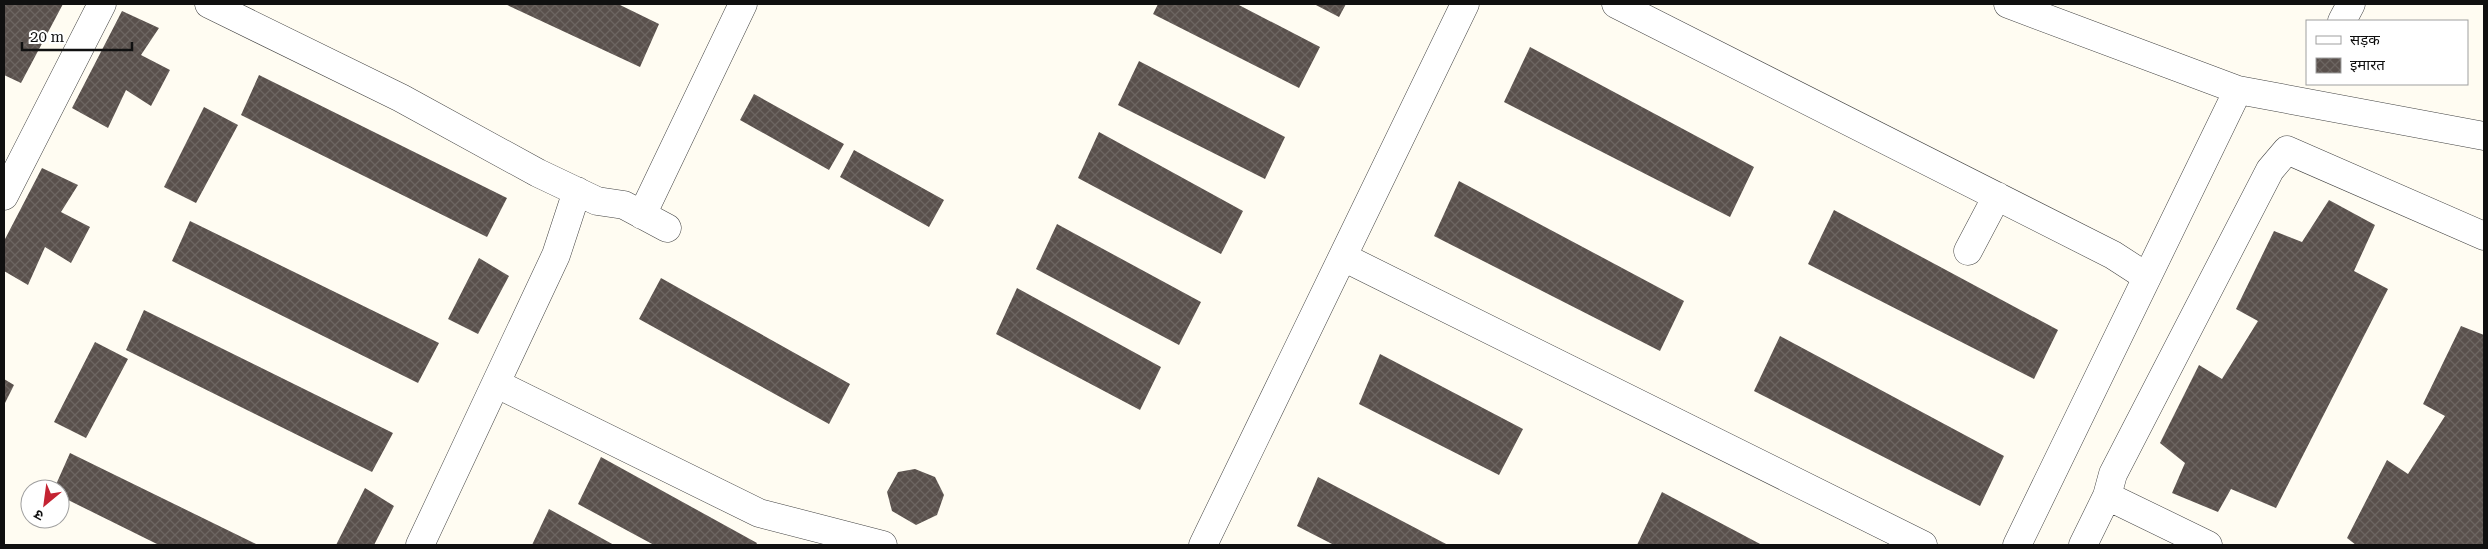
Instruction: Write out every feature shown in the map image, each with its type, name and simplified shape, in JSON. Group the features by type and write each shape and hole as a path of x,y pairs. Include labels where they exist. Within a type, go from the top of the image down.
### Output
{"street":[{"path":"4,196 102,4"},
{"path":"209,4 401,98 538,172 597,201 624,205 667,228"},
{"path":"642,215 743,4"},
{"path":"1203,545 1466,4"},
{"path":"1616,4 2113,255 2147,277"},
{"path":"2008,4 2238,90 2307,93 2484,136"},
{"path":"2343,20 2351,4"},
{"path":"2017,545 2238,90"},
{"path":"2084,545 2107,496 2112,474 2270,170 2287,150 2484,236"},
{"path":"420,545 556,255 577,191"},
{"path":"1968,251 1997,196"},
{"path":"1343,258 1923,545"},
{"path":"497,384 758,513 883,545"},
{"path":"2107,496 2208,545"}],"building":[{"path":"4,4 63,4 21,83 4,75"},
{"path":"505,4 618,4 659,24 640,67"},
{"path":"1158,4 1237,4 1320,47 1299,88 1153,14"},
{"path":"1314,4 1346,4 1339,17"},
{"path":"122,11 159,28 141,55 170,70 151,106 126,90 108,128 72,108"},
{"path":"1530,47 1754,167 1730,217 1504,102"},
{"path":"1139,61 1285,137 1265,179 1118,105"},
{"path":"259,75 507,198 487,237 241,115"},
{"path":"754,94 844,144 829,170 740,120"},
{"path":"204,107 238,125 196,203 164,187"},
{"path":"1099,132 1243,211 1221,254 1078,178"},
{"path":"854,150 944,200 929,227 840,177"},
{"path":"42,168 78,185 61,212 90,227 71,263 45,247 28,285 4,271 4,241"},
{"path":"1459,181 1684,301 1660,351 1434,236"},
{"path":"2329,200 2375,225 2354,271 2388,289 2276,508 2231,489 2218,512 2172,493 2185,463 2160,443 2199,365 2222,379 2258,321 2236,309 2274,231 2302,242"},
{"path":"1834,210 2058,330 2034,379 1808,264"},
{"path":"190,221 439,343 418,383 172,261"},
{"path":"1057,224 1201,302 1179,345 1036,269"},
{"path":"479,258 509,276 478,334 448,319"},
{"path":"661,278 850,384 829,424 639,319"},
{"path":"1017,288 1161,367 1140,410 996,334"},
{"path":"144,310 393,433 372,472 126,350"},
{"path":"2461,326 2484,335 2484,545 2356,545 2347,538 2387,460 2408,474 2445,416 2423,404"},
{"path":"1780,336 2004,456 1980,506 1754,391"},
{"path":"95,342 128,359 86,438 54,422"},
{"path":"1380,354 1523,429 1499,475 1359,404"},
{"path":"4,379 14,385 4,405"},
{"path":"70,453 258,545 159,545 70,501 70,479 58,479"},
{"path":"601,457 757,543 756,545 654,545 578,504"},
{"path":"915,469 935,477 944,495 937,515 916,525 892,511 887,492 898,472"},
{"path":"1318,477 1448,545 1334,545 1297,526"},
{"path":"365,488 394,506 374,545 336,545"},
{"path":"1662,492 1762,545 1637,545"},
{"path":"549,509 614,545 532,545"}]}
